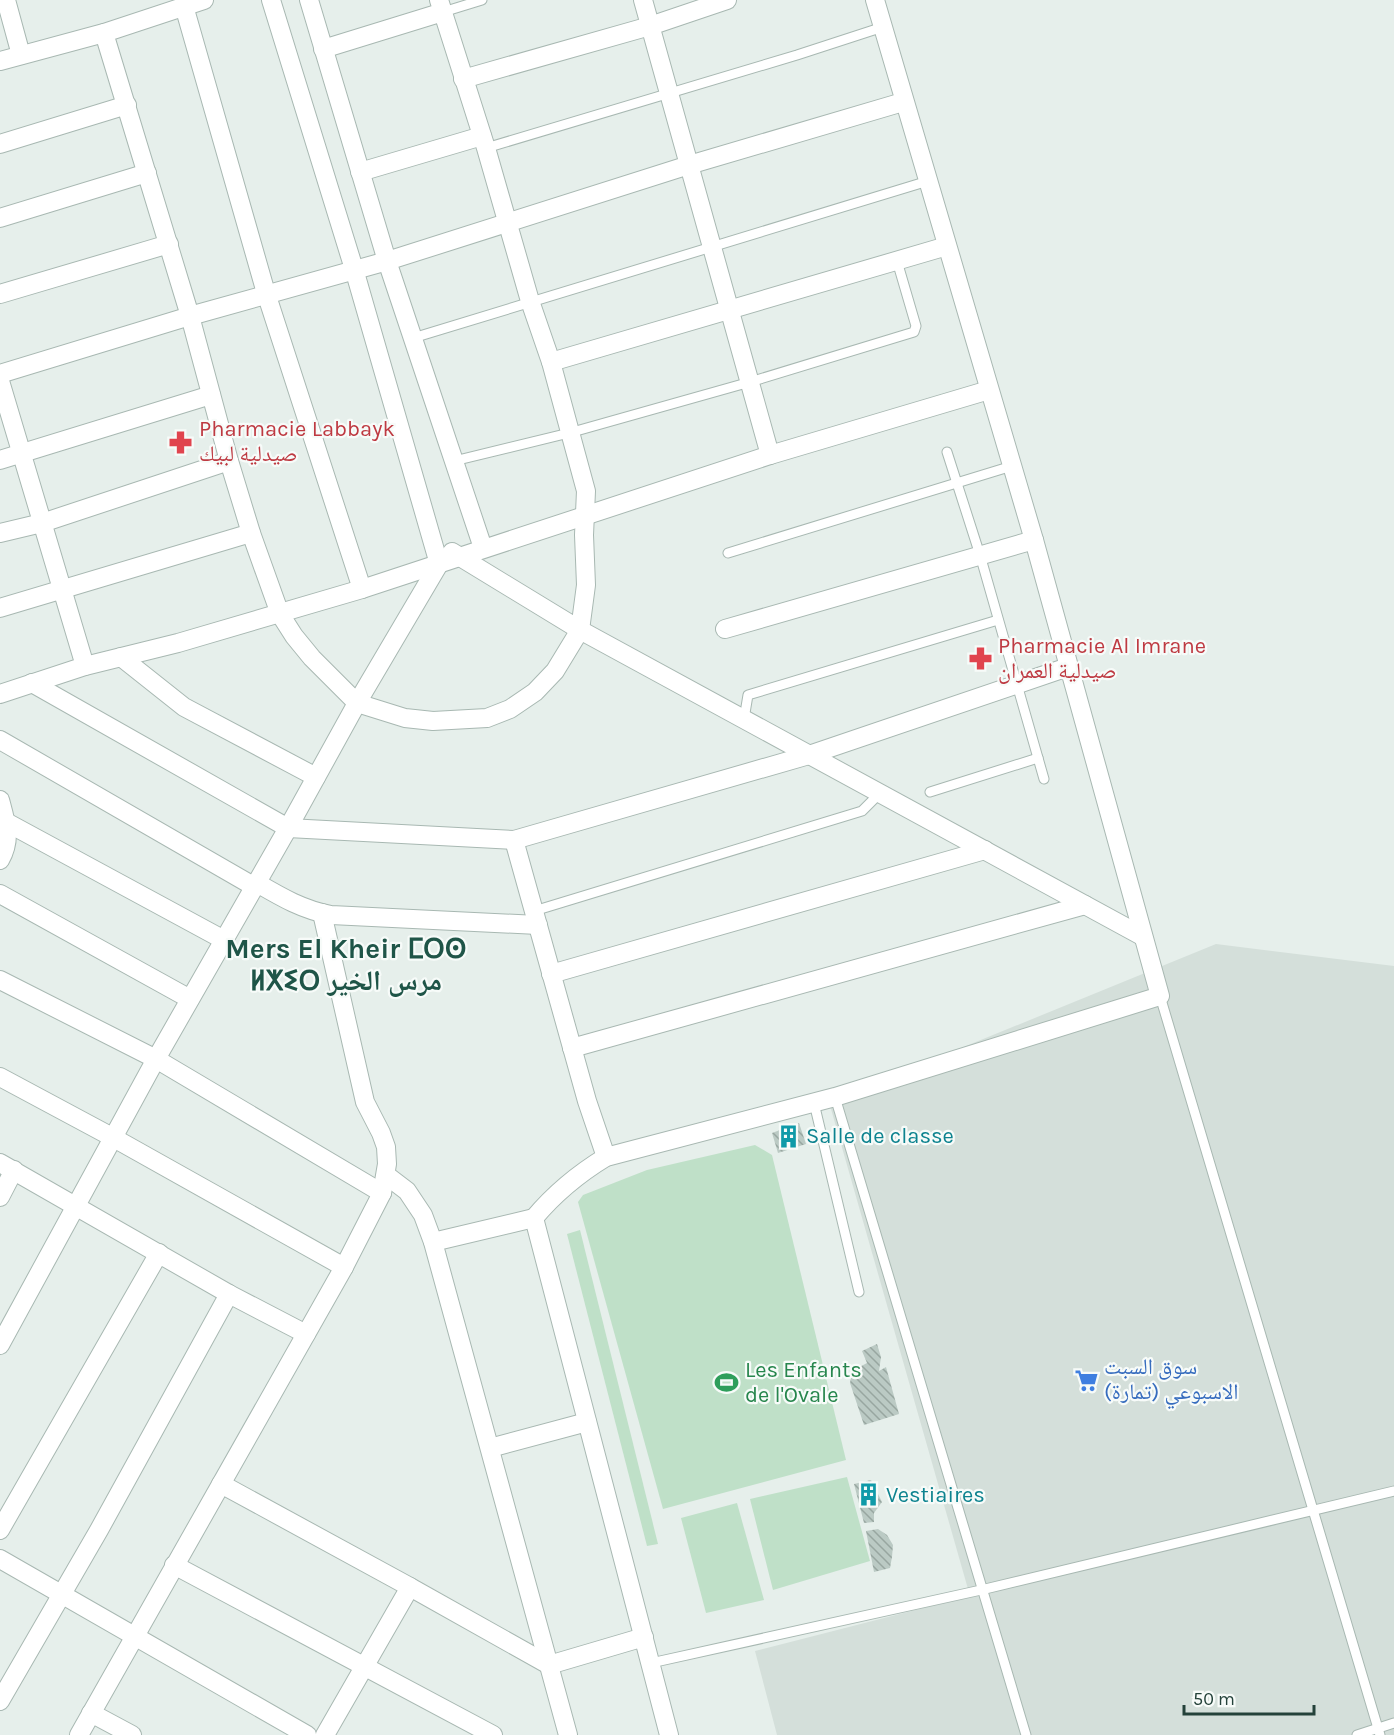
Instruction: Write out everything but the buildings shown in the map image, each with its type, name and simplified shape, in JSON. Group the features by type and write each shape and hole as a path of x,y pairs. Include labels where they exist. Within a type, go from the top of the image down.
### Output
{"street":[{"path":"6,0 21,55"},
{"path":"0,61 104,33 204,0"},
{"path":"0,1345 112,1137 357,703 440,564 354,269 271,0"},
{"path":"309,0 387,261 483,548"},
{"path":"643,0 770,454"},
{"path":"463,79 650,26 727,0"},
{"path":"433,1242 534,1218 556,1193 606,1156 835,1097 1160,996 1034,540 874,0"},
{"path":"184,6 266,293 362,590"},
{"path":"104,33 169,244 229,461 251,533 280,614 312,658 357,703 405,718 433,721 487,718 510,709 535,692 555,671 580,630 586,585 584,515 586,491 551,362 530,301 484,142 441,6 323,49"},
{"path":"0,374 266,293 387,261 689,165 903,102"},
{"path":"0,144 127,105"},
{"path":"360,172 484,142"},
{"path":"0,218 147,173"},
{"path":"0,294 169,244"},
{"path":"551,362 947,246"},
{"path":"0,381 85,666"},
{"path":"0,694 85,666 178,643 362,590 770,454 989,390"},
{"path":"0,460 211,395"},
{"path":"0,533 42,523 229,461"},
{"path":"0,608 251,533"},
{"path":"432,539 580,630 1142,936"},
{"path":"725,629 1034,540"},
{"path":"121,657 184,707 316,777"},
{"path":"32,683 288,828 514,840 809,755 1068,667"},
{"path":"0,740 297,906 322,914 536,918"},
{"path":"0,800 8,837 6,850 0,860"},
{"path":"6,822 224,940"},
{"path":"514,840 572,1048 606,1156"},
{"path":"551,974 985,850"},
{"path":"0,894 190,999"},
{"path":"572,1048 1085,905"},
{"path":"79,1735 344,1267 384,1184 386,1147 365,1102 322,914"},
{"path":"0,980 156,1059 384,1184 407,1191 423,1215 433,1242 568,1735"},
{"path":"0,1077 344,1267"},
{"path":"0,1197 7,1167 229,1294 306,1334"},
{"path":"534,1218 669,1735"},
{"path":"0,1530 159,1253"},
{"path":"0,1701 229,1294"},
{"path":"490,1448 586,1422"},
{"path":"221,1484 549,1665 644,1637"},
{"path":"0,1559 307,1735"},
{"path":"174,1565 493,1735"},
{"path":"325,1735 410,1587"},
{"path":"92,1713 132,1735"}],"lane":[{"path":"441,6 482,0"},
{"path":"484,142 669,94 883,27"},
{"path":"413,338 928,181"},
{"path":"454,461 569,433 750,382 914,332 916,329 914,318 897,261"},
{"path":"947,452 980,555 1044,779"},
{"path":"728,553 1012,466"},
{"path":"744,719 748,695 998,620"},
{"path":"930,792 1038,758"},
{"path":"536,918 862,811 880,793"},
{"path":"1160,996 1379,1732"},
{"path":"835,1097 1026,1735"},
{"path":"814,1103 859,1292"},
{"path":"651,1663 981,1590 1394,1491"},
{"path":"1357,1735 1379,1732 1394,1723"}],"shaded area":[{"path":"1216,944 1394,966 1394,1735 777,1735 755,1651 970,1596 829,1102"}],"green space":[{"name":"Les Enfants de l'Ovale","path":"755,1145 772,1155 846,1460 663,1509 578,1202 583,1195 647,1170"},
{"path":"580,1230 658,1544 647,1546 567,1234"},
{"path":"847,1477 870,1561 773,1590 750,1499"},
{"path":"737,1503 764,1600 706,1613 681,1518"}],"place":[{"name":"Pharmacie Labbayk صيدلية لبيك","path":"181,442"},
{"name":"Pharmacie Al Imrane صيدلية العمران","path":"980,659"},
{"name":"Salle de classe","path":"788,1136"},
{"name":"سوق السبت الاسبوعي (تمارة)","path":"1086,1380"},
{"name":"Les Enfants de l'Ovale","path":"727,1383"},
{"name":"Vestiaires","path":"868,1495"}],"district":[{"name":"Mers El Kheir ⵎⵔⵙ ⵍⵅⵉⵔ مرس الخير","path":"346,964"}]}
